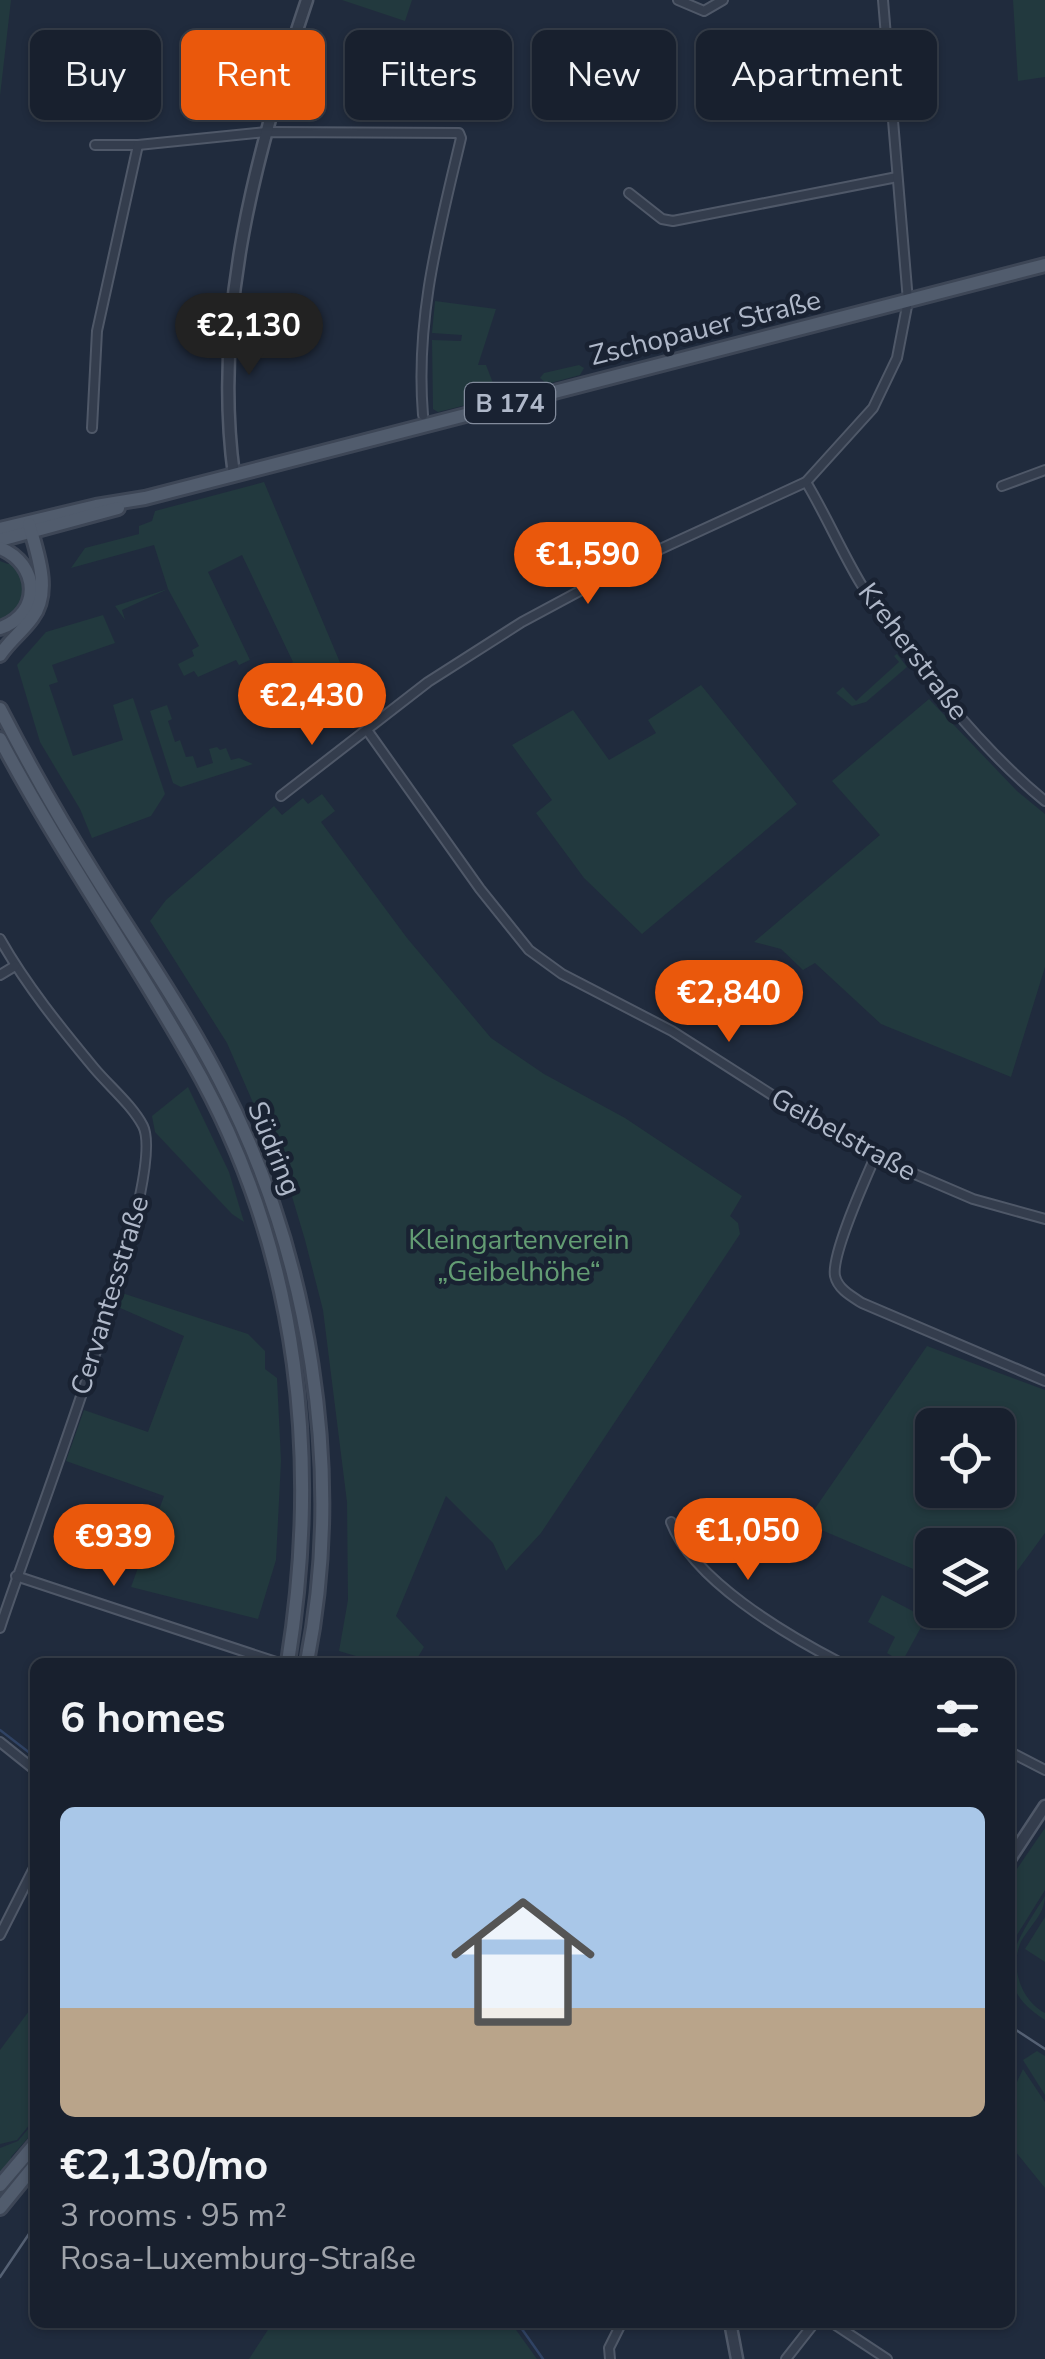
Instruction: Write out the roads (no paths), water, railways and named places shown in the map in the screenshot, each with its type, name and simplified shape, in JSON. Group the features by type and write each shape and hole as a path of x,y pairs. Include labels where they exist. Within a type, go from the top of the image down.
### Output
{"main road":[{"name":"Zschopauer Straße","path":"0,529 102,514 146,498 1045,266"},
{"name":"Zschopauer Straße","path":"0,540 30,527"},
{"path":"0,655 36,613 41,601 43,586 30,527"},
{"path":"0,548 20,561 32,585 25,611 12,624 0,628"},
{"name":"Südring","path":"0,710 58,815 220,1082 273,1207 304,1324 317,1418 320,1555 307,1658"},
{"name":"Südring","path":"0,739 46,824 203,1081 247,1176 264,1230 291,1336 303,1434 301,1565 289,1658"},
{"path":"0,2185 30,2150"},
{"path":"0,2208 30,2172"}],"street":[{"path":"234,475 229,388 236,283 248,202 308,0"},
{"path":"678,0 704,11 723,0"},
{"path":"281,796 428,682 522,622 643,557 806,482 874,408 896,358 908,301 883,0"},
{"path":"95,145 138,145 266,132 460,134 424,304 420,362 423,415"},
{"path":"92,428 97,331 138,145"},
{"path":"630,193 662,218 673,221 896,177"},
{"path":"1002,486 1045,470"},
{"name":"Kreherstraße","path":"806,482 883,617 948,700 1045,801"},
{"name":"Geibelstraße","path":"366,730 528,950 579,985 672,1031 875,1157 973,1199 1045,1219"},
{"name":"Cervantesstraße","path":"0,939 15,966 144,1128 146,1166 110,1308 0,1628"},
{"path":"0,975 15,966"},
{"path":"875,1157 834,1261 835,1280 846,1294 862,1302 1045,1382"},
{"path":"672,1522 688,1550 716,1580 791,1636 832,1658"},
{"path":"16,1576 264,1658"},
{"path":"0,1742 30,1766"},
{"path":"1015,1755 1045,1770"},
{"path":"1015,1851 1045,1806"},
{"path":"0,1935 30,1876"},
{"path":"610,2359 608,2348 619,2328"},
{"path":"731,2328 737,2359"},
{"path":"786,2359 810,2328"},
{"path":"840,2328 887,2359"}],"waterway":[{"path":"0,1730 30,1753"},
{"path":"521,2328 543,2359"}],"tram line":[{"path":"1015,2029 1045,2049"},
{"path":"0,2277 30,2232"}],"park label":[{"name":"Kleingartenverein „Geibelhöhe“","path":"519,1255"}]}
